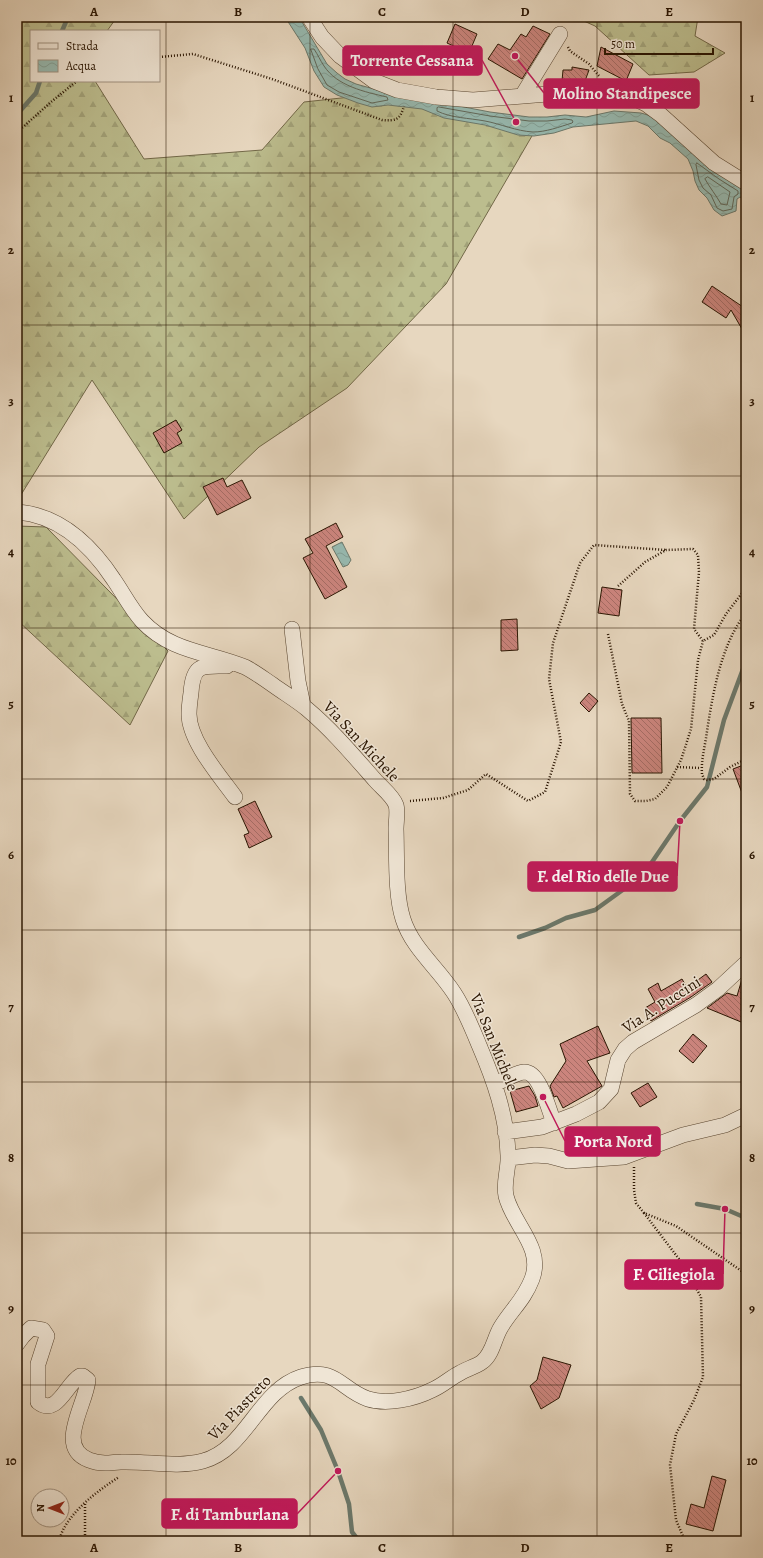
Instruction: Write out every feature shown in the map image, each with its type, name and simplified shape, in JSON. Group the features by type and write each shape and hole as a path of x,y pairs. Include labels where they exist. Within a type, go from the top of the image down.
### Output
{"street":[{"path":"309,17 322,38 340,56 366,76 383,85 409,92 456,99 480,100 594,89 614,91 646,104 668,120 714,163 746,182"},
{"path":"522,96 560,34"},
{"name":"Via San Michele","path":"17,512 31,513 54,521 92,551 110,574 140,619 160,636 174,644 249,669 303,705 327,727 396,803 399,895 406,930 418,948 456,995 495,1084 504,1117 505,1132"},
{"path":"292,630 298,681 303,705"},
{"path":"235,797 196,740 189,716 192,681 196,670 203,666 240,666"},
{"name":"Via A. Puccini","path":"505,1132 542,1127 599,1102 611,1089 618,1060 625,1049 632,1042 696,1005 718,989 746,962"},
{"path":"495,1084 523,1072 532,1074 539,1083 554,1123"},
{"path":"508,1158 535,1155 549,1156 568,1161 624,1157 683,1135 725,1125 746,1116"},
{"name":"Via Piastreto","path":"17,1344 22,1336 31,1328 43,1330 47,1336 38,1364 38,1402 43,1405 49,1407 55,1404 76,1378 84,1376 88,1380 75,1426 73,1445 76,1451 82,1456 91,1461 103,1464 122,1462 167,1465 208,1460 232,1444 278,1390 288,1383 304,1376 319,1374 336,1378 359,1395 370,1400 380,1401 409,1398 432,1390 464,1370 469,1369 485,1360 500,1328 523,1299 534,1275 536,1259 507,1198 505,1186 508,1158 505,1132"}],"path":[{"path":"560,34 570,52 589,64 603,81 614,91"},
{"path":"160,57 193,54 272,79 382,120 395,120 402,115"},
{"path":"17,130 22,128 76,82"},
{"path":"396,803 443,798 468,790 486,774 528,801 545,792 561,742 549,679 553,643 580,563 594,545 666,550 693,549 698,555 699,572 694,629 702,641 698,660 691,729 677,767 667,787 655,799 635,801 630,794 629,721 622,704 608,634"},
{"path":"618,586 645,562 666,550"},
{"path":"702,641 714,635 726,614 746,588"},
{"path":"746,613 733,635 721,664 711,703 701,768 704,779 710,780 715,778 730,767 746,759"},
{"path":"677,767 701,768"},
{"path":"640,1150 634,1167 634,1190 636,1203 682,1263 701,1296 703,1377 694,1400 676,1434 670,1465 676,1520 685,1541"},
{"path":"644,1213 676,1226 746,1274"},
{"path":"59,1541 60,1535 67,1523 85,1502 122,1474"},
{"path":"85,1502 85,1541"}],"green space":[{"path":"17,17 117,17 108,30 30,30 30,82 96,82 144,159 262,150 304,102 369,95 536,129 446,284 347,388 259,447 184,519 92,380 19,498 17,498"},
{"path":"575,17 698,17 695,36 725,53 694,72 649,75 595,26"},
{"path":"17,526 46,527 168,651 130,725 17,620"}],"water":[{"path":"285,17 299,17 327,64 337,73 356,84 381,91 490,112 529,117 565,115 586,117 614,111 641,113 651,116 746,191 746,200 740,197 737,199 736,211 722,216 714,210 707,198 699,190 688,159 670,143 660,138 648,126 636,121 573,127 554,133 534,136 518,135 485,125 444,118 422,109 388,105 372,107 337,95 324,87 314,71 305,48"},
{"path":"342,542 351,560 348,565 343,567 332,547"}],"building":[{"path":"455,24 477,34 469,53 447,43"},
{"path":"533,26 550,34 522,79 488,59 498,44 510,50 521,34 526,37"},
{"path":"601,47 633,64 626,81 597,66"},
{"path":"572,67 589,70 585,81 562,81 563,70 572,70"},
{"path":"712,286 746,309 746,336 731,310 726,318 702,302"},
{"path":"176,420 182,430 177,433 182,443 164,453 153,433"},
{"path":"223,478 227,487 242,480 251,498 217,515 203,487"},
{"path":"336,523 343,537 326,546 347,587 325,599 303,558 313,553 305,539"},
{"path":"602,587 622,590 619,616 598,613"},
{"path":"517,619 518,650 501,651 501,620"},
{"path":"589,693 598,701 589,712 580,703"},
{"path":"631,718 661,718 662,773 632,773"},
{"path":"746,764 746,800 745,801 733,769"},
{"path":"255,801 272,837 249,848 244,835 249,833 238,809"},
{"path":"706,974 712,982 691,997 651,1021 645,1008 655,1002 648,989 658,983 661,991 682,979 687,988"},
{"path":"745,976 746,1024 707,1008 727,993 737,996 742,979"},
{"path":"598,1026 610,1053 587,1061 602,1086 563,1108 557,1096 554,1097 550,1086 566,1061 560,1044"},
{"path":"693,1034 707,1046 693,1063 679,1051"},
{"path":"648,1083 657,1097 640,1107 631,1093"},
{"path":"529,1086 535,1096 538,1106 516,1112 510,1091"},
{"path":"543,1357 571,1365 559,1398 541,1409 530,1386 537,1380"},
{"path":"712,1476 726,1480 713,1531 686,1524 691,1504 704,1508"}],"waterway":[{"path":"62,30 68,17"},
{"path":"17,116 36,93 40,82"},
{"path":"519,937 545,928 566,918 595,910 624,889 650,865 680,821 707,787 724,720 746,661"},
{"path":"697,1204 725,1209 746,1218"},
{"path":"301,1398 321,1430 338,1471 349,1504 352,1532 359,1541"}],"place":[{"name":"Molino Standipesce","path":"515,56"},
{"name":"Torrente Cessana","path":"516,122"},
{"name":"F. del Rio delle Due","path":"680,821"},
{"name":"Porta Nord","path":"543,1097"},
{"name":"F. Ciliegiola","path":"725,1209"},
{"name":"F. di Tamburlana","path":"338,1471"}]}
